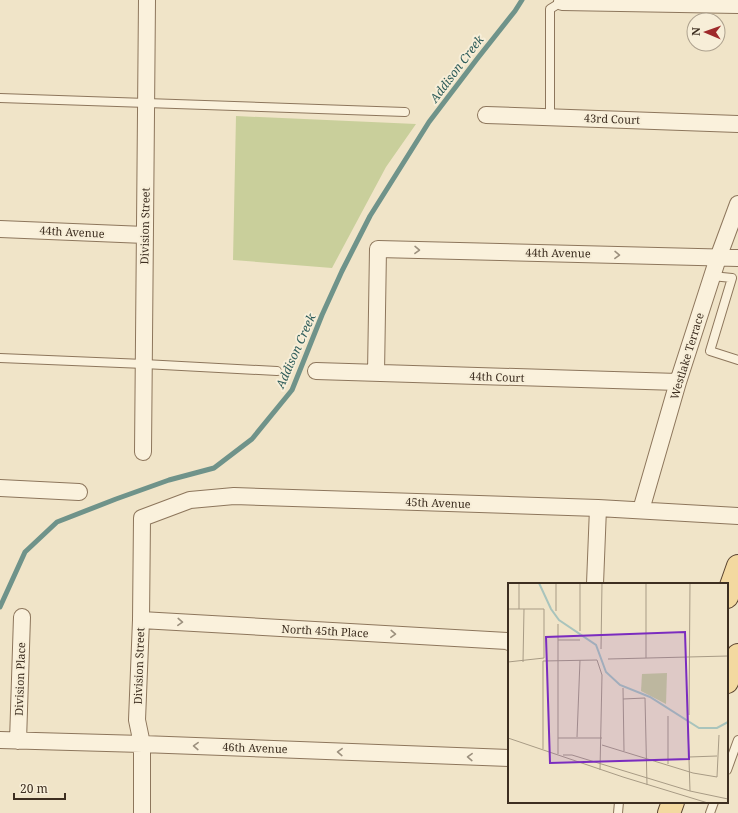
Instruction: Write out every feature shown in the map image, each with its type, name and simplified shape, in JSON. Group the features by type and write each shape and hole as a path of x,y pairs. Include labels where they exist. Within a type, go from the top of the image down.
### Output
{"main road":[{"path":"728,594 738,566"},
{"path":"728,680 738,656"},
{"path":"669,813 673,803"}],"street":[{"name":"Division Street","path":"143,452 147,0"},
{"path":"563,1 730,3"},
{"name":"43rd Court","path":"486,115 738,124"},
{"name":"Westlake Terrace","path":"642,510 678,382 718,258 738,204"},
{"name":"44th Avenue","path":"0,229 145,235"},
{"name":"44th Avenue","path":"376,373 378,249 738,258"},
{"name":"44th Court","path":"316,371 678,382"},
{"path":"0,488 79,492"},
{"name":"45th Avenue","path":"142,518 190,500 234,496 598,508 738,516"},
{"path":"595,583 598,508"},
{"name":"Division Street","path":"142,518 141,620 137,720 142,744 142,813"},
{"name":"Division Place","path":"18,741 22,617"},
{"name":"North 45th Place","path":"141,620 508,642"},
{"name":"46th Avenue","path":"0,740 508,758"}],"lane":[{"path":"550,117 550,9 563,1"},
{"path":"0,98 405,112"},
{"path":"712,276 732,278 710,351 738,360"},
{"path":"0,358 277,371"},
{"path":"728,767 738,740"},
{"path":"618,813 619,803"},
{"path":"710,813 714,803"}],"green space":[{"path":"236,116 416,124 386,167 332,268 233,260"}],"waterway":[{"name":"Addison Creek","path":"0,607 25,552 57,522 169,480 214,468 252,439 292,390 322,315 370,216 429,122 522,0"}]}
